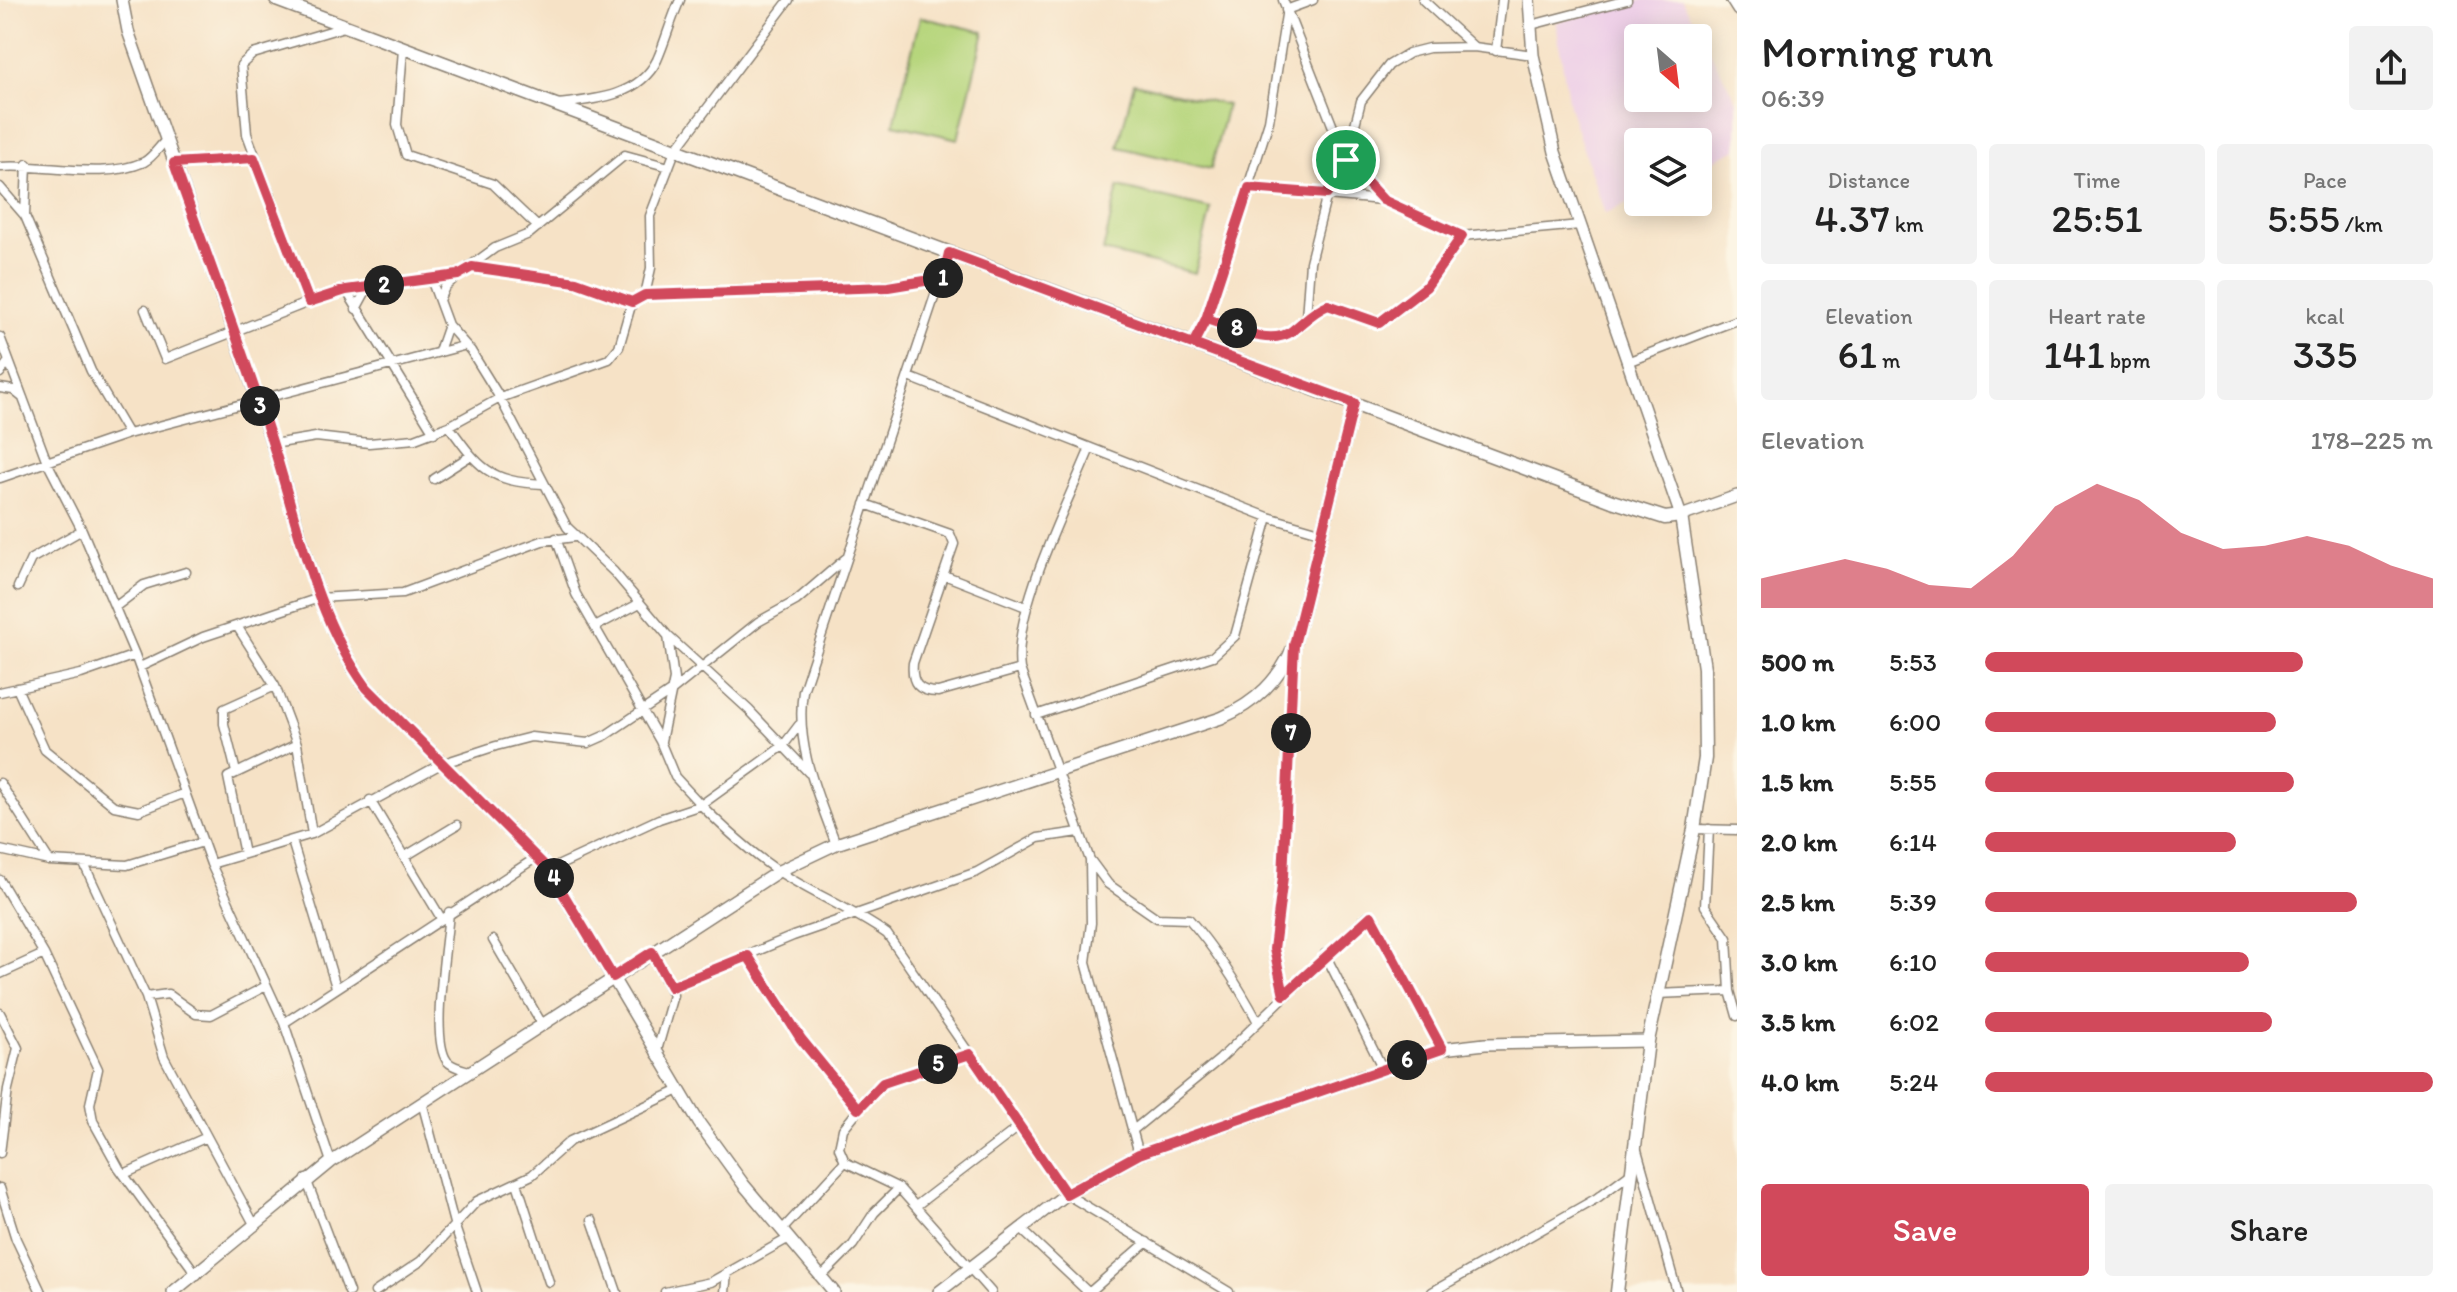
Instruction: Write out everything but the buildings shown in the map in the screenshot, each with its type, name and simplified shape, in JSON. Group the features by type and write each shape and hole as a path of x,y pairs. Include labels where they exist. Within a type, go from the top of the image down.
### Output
{"main road":[{"path":"276,0 1612,501 1665,518 1681,516 1691,566 1706,696 1705,758 1694,829 1648,1041 1617,1292"}],"street":[{"path":"122,0 128,31 273,444 319,598 346,660 367,688 549,870 677,1091 722,1156 834,1292"},
{"path":"549,104 600,100 639,82 656,63 680,0"},
{"path":"645,295 651,268 650,216 675,151 789,0"},
{"path":"1285,8 1313,0"},
{"path":"1423,0 1474,47"},
{"path":"1496,51 1502,0"},
{"path":"1529,0 1533,55 1555,152 1681,516 1737,496"},
{"path":"1531,25 1627,0"},
{"path":"1730,0 1737,11"},
{"path":"1285,8 1346,160 1383,200"},
{"path":"1193,344 1206,319 1269,121 1285,8"},
{"path":"309,302 243,121 241,65 245,59 344,27"},
{"path":"1306,318 1310,262 1327,194 1346,160 1355,113 1389,65 1409,53 1429,48 1474,47 1533,55"},
{"path":"403,49 397,125 406,155 493,184 538,227"},
{"path":"0,167 27,164 93,170 130,166 145,161 166,140"},
{"path":"439,300 445,287 458,275 495,248 538,227 621,156 629,154 669,167"},
{"path":"174,163 254,158"},
{"path":"25,216 27,164"},
{"path":"0,187 25,216 91,371 128,434"},
{"path":"1249,188 1383,200 1462,236 1580,225"},
{"path":"1206,319 1271,339 1290,333 1306,318 1328,305 1379,323 1426,287 1462,236"},
{"path":"836,844 809,773 799,725 803,691 949,253"},
{"path":"472,267 576,282 632,302"},
{"path":"145,310 165,359 346,290 458,275"},
{"path":"273,444 316,437 369,443 402,442 434,433 500,398 609,359 619,347 632,302 645,295 888,287 943,278"},
{"path":"431,279 448,325 463,346 471,351 500,398 543,484 575,537 668,636 704,667 809,773"},
{"path":"356,309 368,287"},
{"path":"346,290 434,433"},
{"path":"1627,362 1737,320"},
{"path":"439,351 448,325"},
{"path":"0,337 27,401 47,462 82,530 140,667 211,864 284,1023 331,1162"},
{"path":"0,478 128,434 463,346"},
{"path":"0,373 9,361"},
{"path":"909,377 1268,517 1320,532"},
{"path":"0,388 13,390 27,401"},
{"path":"1284,995 1274,949 1283,877 1294,645 1354,403"},
{"path":"449,426 470,456 486,471 503,480 543,484"},
{"path":"1090,448 1026,607 1018,635 1020,669 1090,860 1108,884 1157,918 1189,919 1218,953 1222,967 1258,1022"},
{"path":"434,479 470,456"},
{"path":"865,504 950,534 954,544 913,663 912,677 917,687 925,692 938,692 1020,669"},
{"path":"1036,715 1213,656 1224,649 1235,636 1268,517"},
{"path":"18,587 31,559 82,530"},
{"path":"140,667 203,637 319,598 403,593 556,538 575,537"},
{"path":"556,538 576,594 660,741 675,777 727,831 779,871 857,913 893,940 1066,1194 1229,1292"},
{"path":"211,864 312,834 441,764 519,739 588,743 627,724 758,622 796,601 845,559"},
{"path":"115,607 144,585 186,572"},
{"path":"944,575 1026,607"},
{"path":"595,627 640,603"},
{"path":"237,626 275,686 297,744 312,834"},
{"path":"660,741 673,690 674,666 668,636"},
{"path":"173,1292 197,1275 306,1179 779,871 836,844 1238,710 1278,675 1294,645"},
{"path":"0,692 81,674 135,655"},
{"path":"236,772 224,724 224,709 275,686"},
{"path":"17,688 45,750 114,806 139,811 185,793"},
{"path":"549,870 659,819 701,805 783,746 799,725"},
{"path":"244,854 227,784 228,777 297,744"},
{"path":"0,783 49,861"},
{"path":"370,800 404,857 445,915 440,1036 445,1058 451,1065 469,1071"},
{"path":"404,857 457,825"},
{"path":"1694,829 1737,830"},
{"path":"1709,829 1705,906 1727,938 1730,991 1737,1016"},
{"path":"671,987 857,913 977,872 1038,838 1079,832"},
{"path":"292,841 336,987"},
{"path":"0,850 49,861 127,865 203,842"},
{"path":"284,1023 537,857"},
{"path":"1090,860 1091,923 1086,962 1139,1154"},
{"path":"84,864 146,997 164,1057 254,1224"},
{"path":"0,880 44,954 98,1069 90,1104 93,1121 124,1174 197,1275"},
{"path":"1132,1131 1220,1059 1325,954 1371,916 1442,1049"},
{"path":"1727,938 1737,942"},
{"path":"493,940 542,1024"},
{"path":"652,952 671,987 673,1002 656,1054"},
{"path":"0,974 44,954"},
{"path":"1325,954 1383,1069"},
{"path":"748,956 801,1039 858,1109"},
{"path":"146,997 168,994 196,1014 211,1015 266,986"},
{"path":"1656,994 1730,991"},
{"path":"0,1013 18,1048 8,1089 0,1153"},
{"path":"939,1292 1066,1194 1139,1154 1442,1049 1485,1044 1648,1041"},
{"path":"970,1054 883,1083 858,1109 839,1140 845,1162 899,1188 991,1292"},
{"path":"375,1292 421,1261 477,1201 532,1175 570,1141 677,1091"},
{"path":"422,1102 455,1227 477,1292"},
{"path":"917,1205 1020,1126"},
{"path":"124,1174 207,1137"},
{"path":"1636,1146 1677,1292"},
{"path":"665,1292 711,1282 786,1234 845,1162"},
{"path":"1421,1292 1580,1208 1633,1172"},
{"path":"306,1179 349,1292"},
{"path":"517,1183 549,1282"},
{"path":"0,1188 16,1239 41,1292"},
{"path":"821,1277 853,1245 874,1213 899,1188"},
{"path":"592,1220 617,1292"},
{"path":"1020,1228 1089,1292 1147,1242"},
{"path":"725,1292 727,1274"},
{"path":"1432,1292 1449,1279"}],"shaded area":[{"path":"1642,0 1682,0 1695,24 1624,24 1624,112 1712,112 1712,56 1737,102 1737,149 1712,161 1712,128 1624,128 1624,204 1605,214 1569,106 1556,22"}],"green space":[{"path":"920,17 984,32 958,139 894,124"},
{"path":"1134,83 1227,105 1211,169 1118,147"},
{"path":"1118,187 1211,209 1195,273 1103,251"}],"route":[{"path":"1346,160 1327,194 1249,188 1206,319 1193,344 949,253 943,278 888,287 645,295 632,302 576,282 472,267 458,275 346,290 309,302 254,158 174,163 273,444 319,598 346,660 367,688 549,870 613,977 652,952 671,987 710,968 748,956 801,1039 858,1109 883,1083 970,1054 1066,1194 1139,1154 1442,1049 1371,916 1325,954 1284,995 1274,949 1283,877 1294,645 1354,403 1193,344 1206,319 1271,339 1290,333 1317,310 1328,305 1379,323 1437,275 1462,236 1383,200 1346,160"}]}
